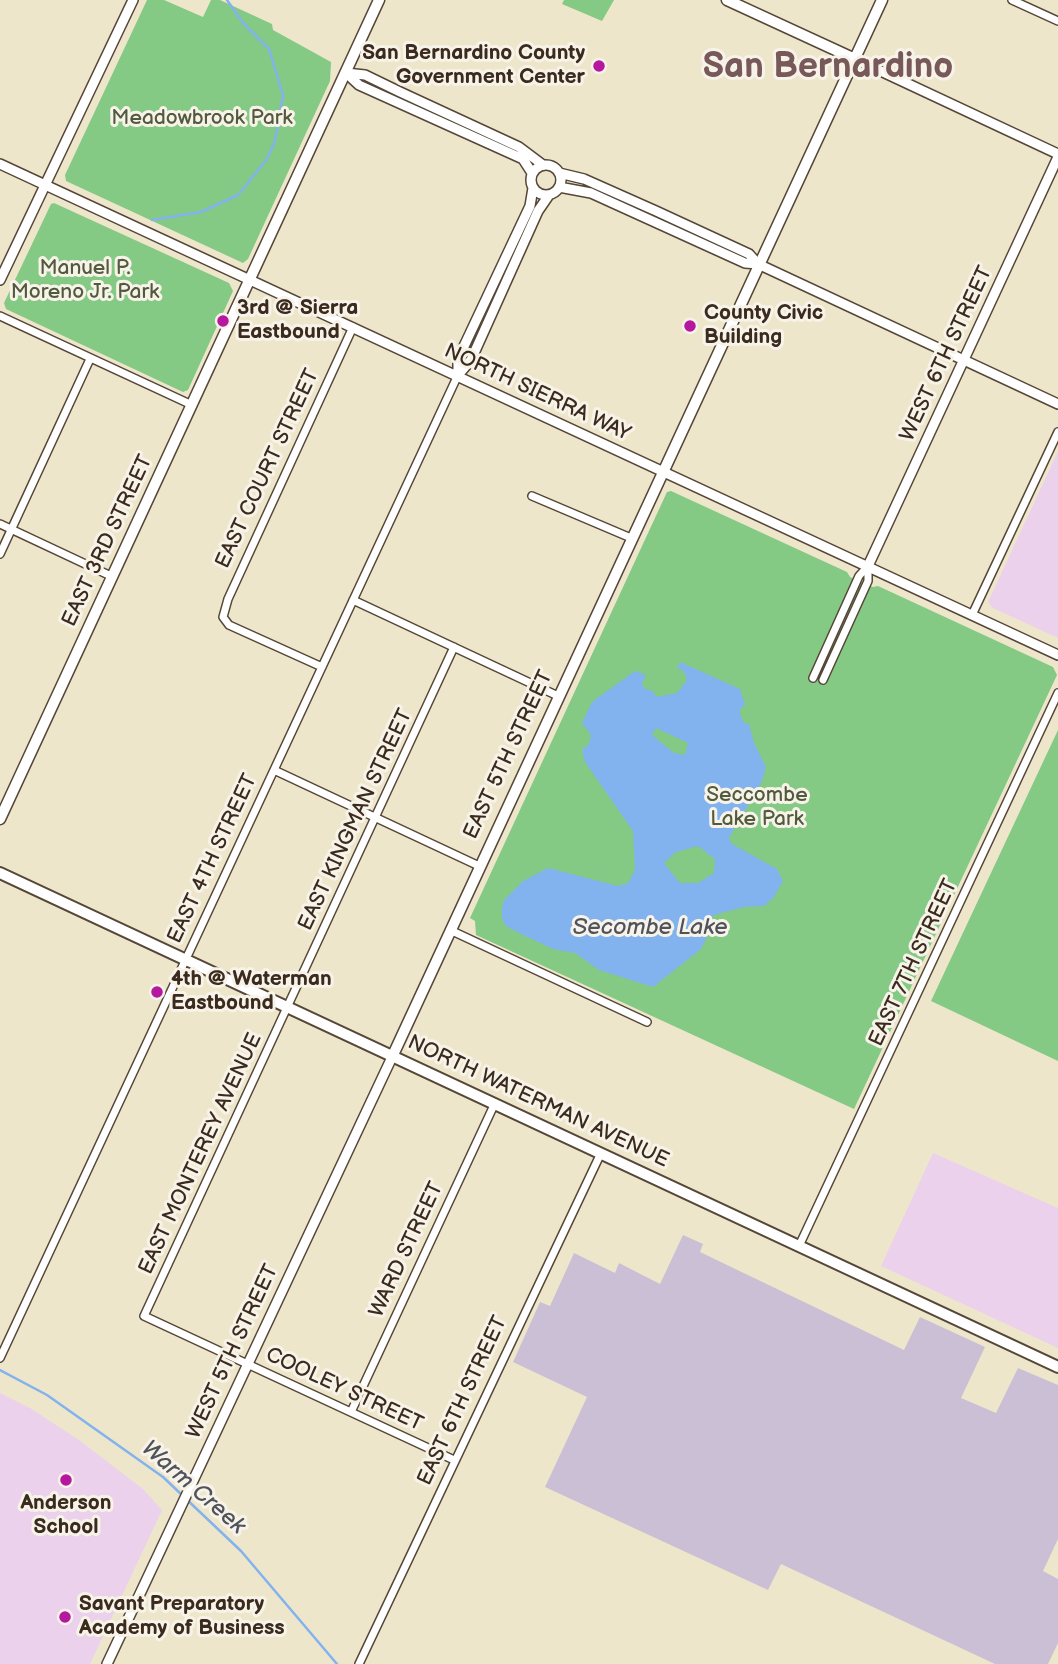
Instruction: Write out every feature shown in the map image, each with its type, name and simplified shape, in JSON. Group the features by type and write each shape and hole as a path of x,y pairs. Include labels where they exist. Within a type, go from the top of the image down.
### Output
{"main road":[{"name":"EAST 3RD STREET","path":"0,819 379,0"},
{"path":"727,0 855,59"},
{"path":"663,471 882,0"},
{"name":"EAST 5TH STREET","path":"393,1055 663,471"},
{"name":"NORTH WATERMAN AVENUE","path":"0,873 1058,1367"}],"street":[{"path":"0,280 133,0"},
{"path":"1012,0 1058,21"},
{"path":"855,59 1058,156"},
{"path":"346,73 365,75 500,138 543,165 553,166 559,173 584,179 749,254 758,264"},
{"path":"346,73 359,85 523,159 532,173 530,206 458,359 457,375"},
{"name":"WEST 6TH STREET","path":"868,566 1058,156"},
{"name":"NORTH SIERRA WAY","path":"0,164 1058,655"},
{"path":"532,173 543,165"},
{"path":"559,173 559,187"},
{"path":"457,375 471,359 538,211 549,195 559,187 591,193 745,263 758,264 1058,404"},
{"path":"533,188 541,194 549,195"},
{"path":"0,316 192,405"},
{"name":"EAST COURT STREET","path":"322,667 229,625 223,617 225,605 353,327"},
{"path":"0,554 90,359"},
{"name":"EAST 4TH STREET","path":"0,1358 457,375"},
{"path":"972,615 1058,432"},
{"path":"532,496 631,538"},
{"path":"0,524 113,577"},
{"path":"813,678 859,576 868,566"},
{"path":"823,680 867,581 868,566"},
{"path":"353,600 558,696"},
{"name":"EAST KINGMAN STREET","path":"289,1007 454,647"},
{"name":"EAST 7TH STREET","path":"799,1246 1058,694"},
{"path":"274,770 479,866"},
{"path":"450,930 648,1022"},
{"name":"EAST MONTEREY AVENUE","path":"144,1316 289,1007"},
{"name":"WEST 5TH STREET","path":"107,1664 393,1055"},
{"name":"WARD STREET","path":"351,1412 495,1103"},
{"name":"EAST 6TH STREET","path":"359,1664 601,1153"},
{"name":"COOLEY STREET","path":"144,1316 454,1460"}],"shaded area":[{"path":"1058,451 1058,638 993,608 988,602"},
{"path":"933,1153 1058,1208 1058,1348 881,1266"},
{"path":"683,1235 703,1244 700,1252 904,1350 920,1317 985,1347 961,1398 996,1413 1018,1368 1058,1385 1058,1539 1043,1571 1058,1579 1058,1643 1048,1664 995,1664 781,1564 768,1590 545,1487 587,1397 513,1362 540,1302 550,1306 574,1253 615,1273 619,1263 660,1284"},
{"path":"0,1393 30,1408 79,1440 143,1489 162,1510 90,1664 0,1664"}],"green space":[{"name":"Meadowbrook Park","path":"147,0 164,0 203,17 211,0 220,0 272,24 273,30 331,62 330,81 248,259 243,263 66,181 65,175"},
{"path":"564,0 614,0 602,21 562,4"},
{"name":"Manuel P. Moreno Jr. Park","path":"54,203 229,283 233,291 188,390 183,392 6,309 4,303 51,204"},
{"name":"Seccombe Lake Park","path":"671,491 847,572 850,577 873,587 878,586 1053,667 1057,675 854,1109 476,935 475,921 470,918 667,492"},
{"path":"1058,730 1058,1061 931,1001"}],"water":[{"name":"Secombe Lake","path":"680,662 740,689 745,705 740,709 740,714 744,723 749,724 754,743 766,767 762,781 729,838 732,844 777,869 783,881 774,897 764,906 744,907 714,915 707,925 707,937 701,949 653,987 599,970 575,953 553,949 521,934 506,926 502,919 502,908 504,900 523,881 548,868 618,886 628,883 635,870 633,831 585,762 582,750 589,744 591,735 582,723 592,702 635,671 646,675 642,683 644,688 654,692 656,697 677,693 687,680 684,671 677,668","holes":["656,728 688,743 685,755 674,753 652,735","698,846 715,859 714,873 698,883 680,883 664,863 676,852"]}],"waterway":[{"path":"152,220 201,212 238,195 267,159 275,141 283,95 269,49 243,23 227,0"},
{"name":"Warm Creek","path":"0,1370 47,1395 163,1477 241,1551 337,1664"}],"place":[{"name":"San Bernardino County Government Center","path":"599,66"},
{"name":"3rd @ Sierra Eastbound","path":"223,321"},
{"name":"County Civic Building","path":"690,326"},
{"name":"4th @ Waterman Eastbound","path":"157,992"},
{"name":"Anderson School","path":"66,1480"},
{"name":"Savant Preparatory Academy of Business","path":"65,1617"}],"district":[{"name":"San Bernardino","path":"828,68"}]}
